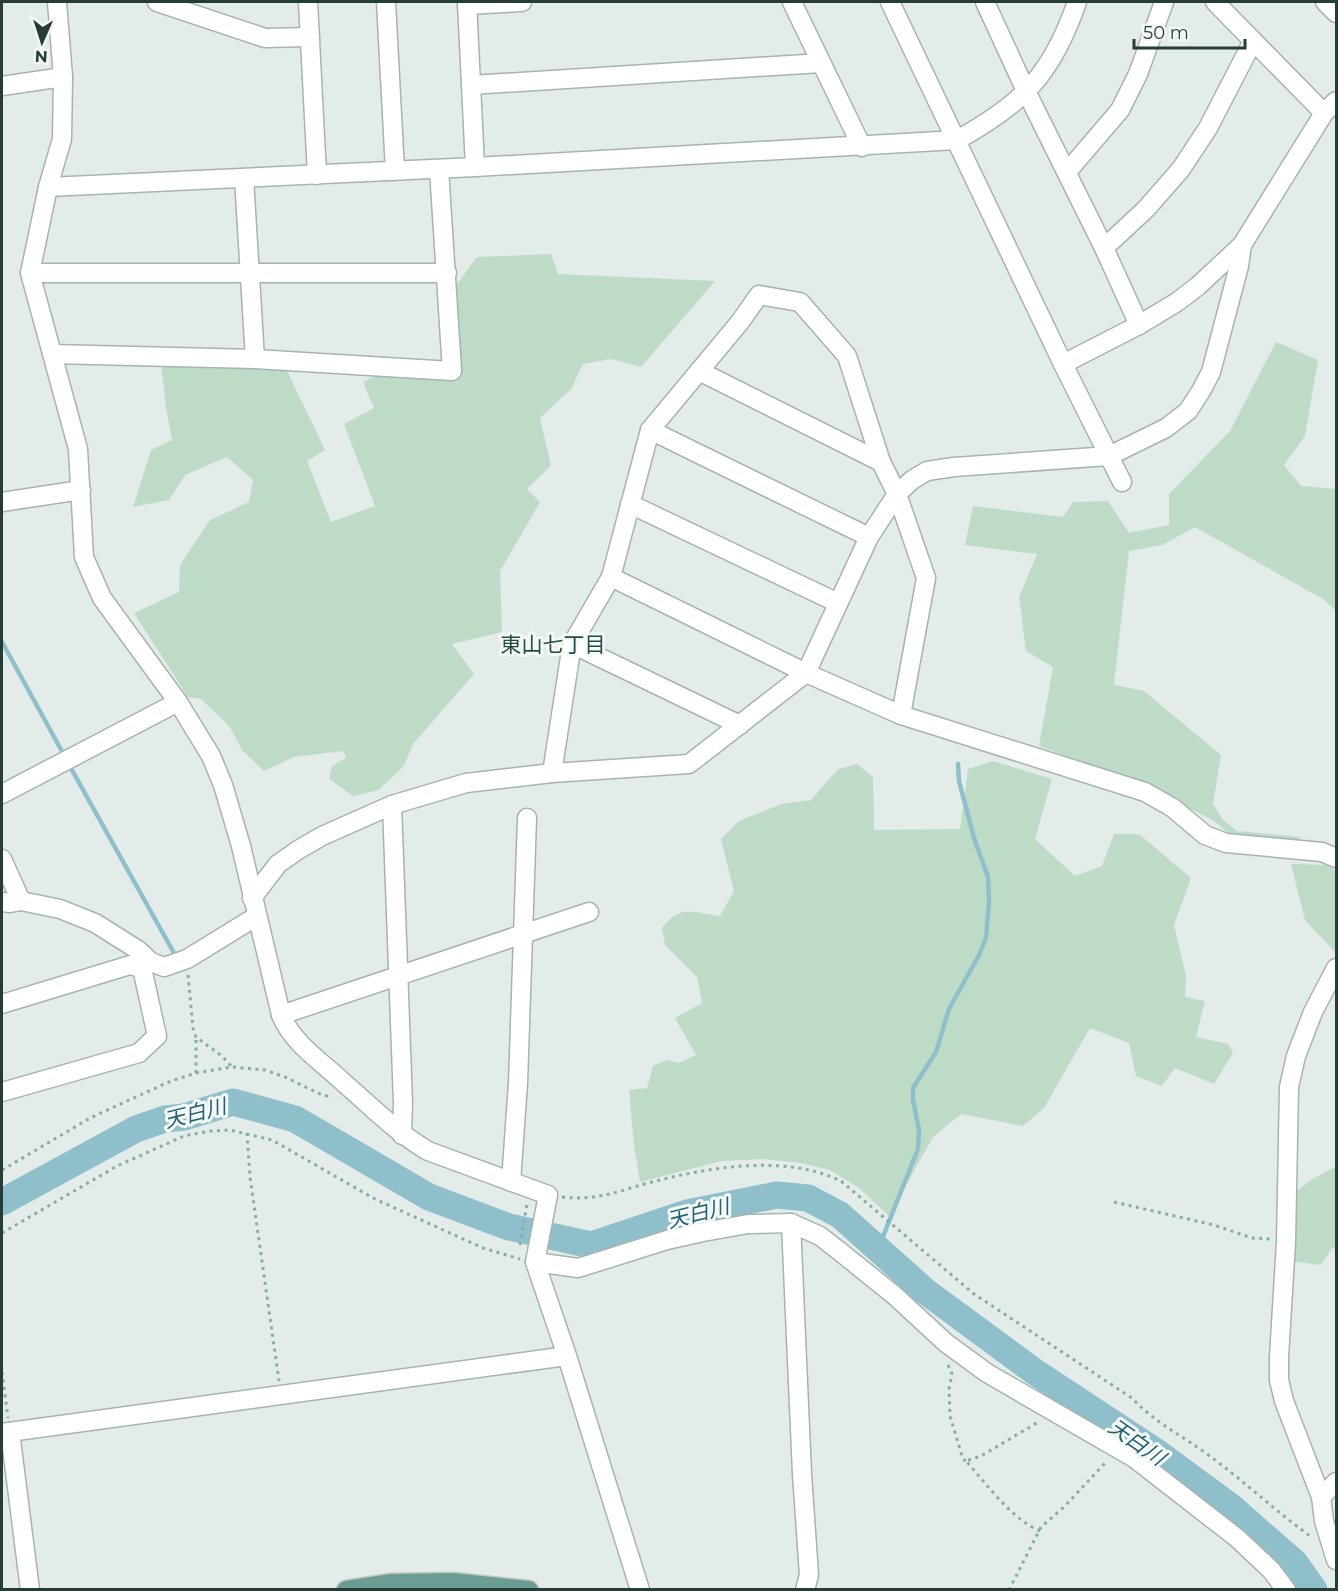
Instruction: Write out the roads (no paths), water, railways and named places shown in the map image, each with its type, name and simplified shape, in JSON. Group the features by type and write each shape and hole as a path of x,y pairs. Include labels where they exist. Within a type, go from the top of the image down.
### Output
{"main road":[{"path":"346,1590 391,1583 453,1582 529,1590"}],"street":[{"path":"57,2 63,77 62,139 48,187 30,273 78,449 84,557 102,598 178,702 212,756 224,785 241,846 285,1027 310,1054 402,1134 428,1151 548,1195 526,1260 567,1356 640,1590"},
{"path":"157,2 265,38 310,37"},
{"path":"308,2 317,175"},
{"path":"386,2 396,171"},
{"path":"475,167 467,3 522,2"},
{"path":"792,2 862,147"},
{"path":"890,2 1122,482"},
{"path":"986,2 1026,91 1104,248 1139,326"},
{"path":"48,187 439,169 957,140 986,124 1026,91 1042,74 1061,43 1077,2"},
{"path":"1067,172 1120,110 1138,74 1164,2"},
{"path":"1063,364 1139,326 1177,302 1198,286 1242,245 1330,107 1253,41 1215,2"},
{"path":"1325,2 1336,13"},
{"path":"1104,248 1146,209 1181,169 1208,128 1253,41"},
{"path":"471,85 821,63"},
{"path":"2,86 63,77"},
{"path":"52,354 255,360 452,371 439,169"},
{"path":"244,178 255,360"},
{"path":"252,898 278,864 298,850 322,836 392,805 466,783 552,773 689,764 806,673 869,537 897,494 912,480 927,471 954,467 1109,456 1166,428 1188,411 1211,372 1239,266 1242,245"},
{"path":"30,273 447,273"},
{"path":"552,773 572,644 611,577 650,430 740,322 759,295 801,302 847,356 881,462 897,494 926,578 901,715"},
{"path":"699,371 881,462"},
{"path":"650,430 869,537"},
{"path":"2,502 81,490"},
{"path":"630,504 838,603"},
{"path":"611,577 806,673 901,715 1145,792 1173,808 1205,835 1226,843 1322,852 1336,858"},
{"path":"572,644 740,725"},
{"path":"2,794 178,702"},
{"path":"392,805 403,1103 402,1134"},
{"path":"512,1182 519,1083 527,818"},
{"path":"2,859 8,903 60,909 95,923 138,950 147,965 156,1036 139,1053 2,1092"},
{"path":"281,1015 589,912"},
{"path":"2,1004 130,965 164,967 188,959 257,916"},
{"path":"1336,968 1314,1012 1296,1056 1289,1087 1286,1242 1279,1357 1284,1401 1321,1497 1336,1560"},
{"path":"526,1260 578,1268 667,1240 703,1232 748,1224 791,1223 820,1236 894,1295 961,1355 987,1373 1134,1458 1237,1538 1271,1570 1286,1590"},
{"path":"791,1223 802,1474 809,1575 806,1590"},
{"path":"30,1590 6,1432 567,1356"},
{"path":"1321,1497 1336,1482"}],"waterway":[{"path":"2,642 64,755"},
{"path":"68,763 174,953"},
{"path":"878,1249 918,1149 919,1130 913,1088 936,1052 949,1009 986,938 988,877 974,838 959,781 958,764"},
{"name":"天白川","path":"2,1202 136,1129 165,1119 184,1117 233,1102 295,1119 429,1197 509,1227 591,1245 687,1213 777,1195 808,1198 840,1215 925,1291 1035,1372 1158,1453 1230,1506 1295,1563 1314,1590"}],"district":[{"name":"東山七丁目","path":"553,644"}]}
